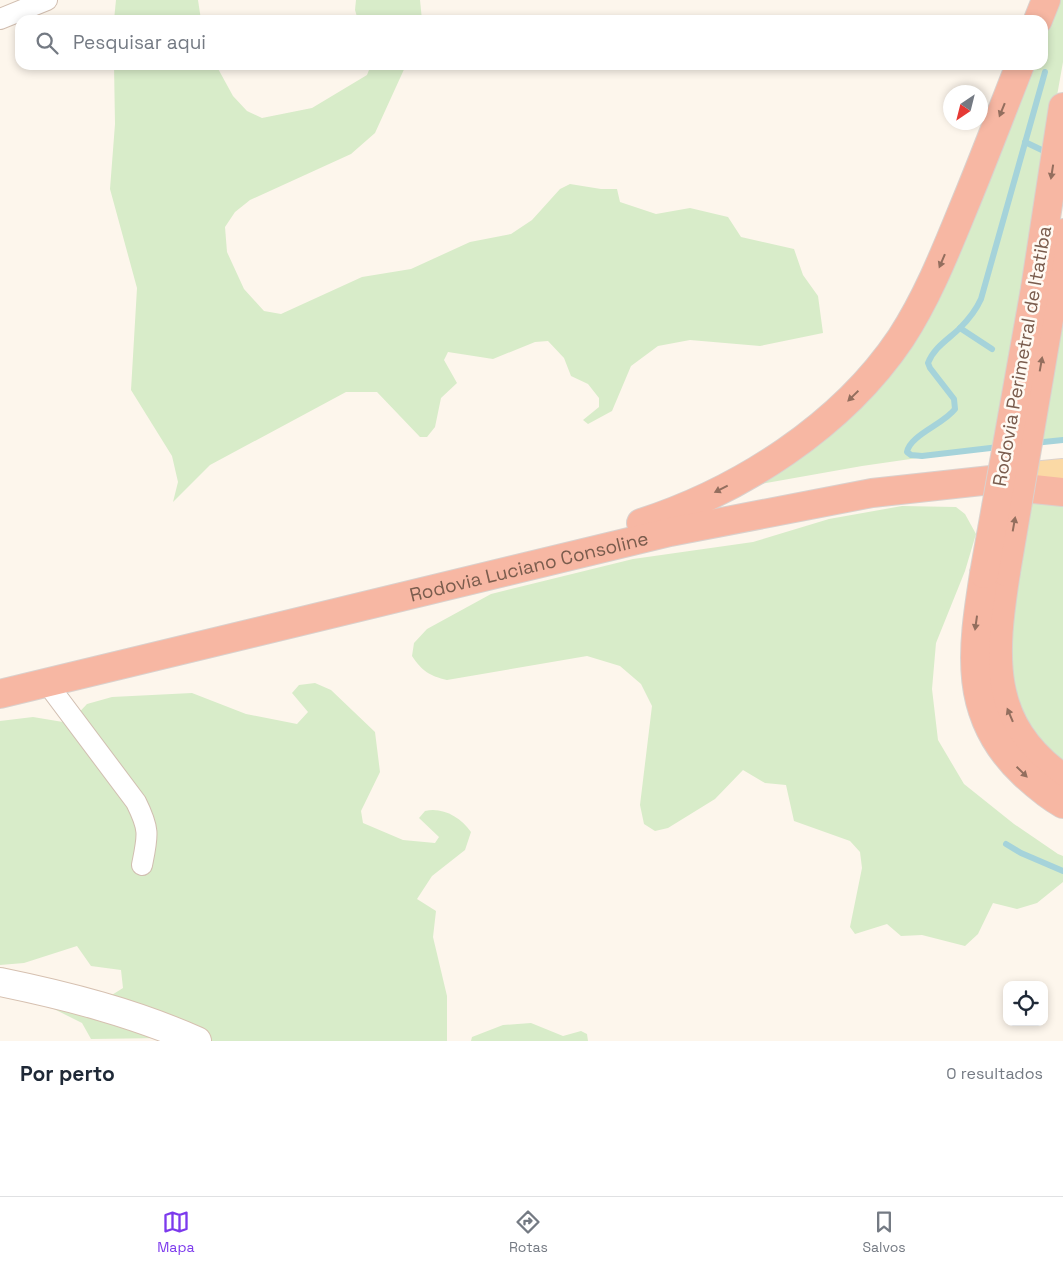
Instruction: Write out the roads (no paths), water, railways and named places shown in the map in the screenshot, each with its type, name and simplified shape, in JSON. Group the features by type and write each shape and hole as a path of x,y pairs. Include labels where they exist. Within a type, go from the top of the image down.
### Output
{"highway":[{"path":"1040,15 1046,0"},
{"path":"536,564 561,549 592,537 674,512 768,464 819,426 859,390 901,338 940,266 1018,70"},
{"name":"Rodovia Perimetral de Itatiba","path":"1052,278 1063,107"},
{"name":"Rodovia Perimetral de Itatiba","path":"995,573 1052,278 1063,234"},
{"path":"991,480 1024,488 1063,492"},
{"name":"Rodovia Luciano Consoline","path":"0,694 670,532 872,493 991,480"},
{"path":"995,573 999,675 1002,697 1022,739 1050,769 1063,778"},
{"path":"995,573 974,639 977,689 983,711 1004,753 1040,788 1063,804"}],"main road":[{"name":"Rodovia Luciano Consoline","path":"991,480 1063,473"},
{"path":"0,982 59,994 160,1025 197,1041"}],"street":[{"path":"0,19 47,0"},
{"path":"46,682 136,802 144,819 148,837 142,865"}],"waterway":[{"path":"999,447 922,456 911,455 907,452 914,440 943,420 955,409 954,399 928,363 938,348 969,318 981,299 1045,72"},
{"path":"1025,142 1046,152"},
{"path":"960,328 992,349"},
{"path":"1034,443 1063,440"},
{"path":"1006,844 1021,853 1063,871"}]}
